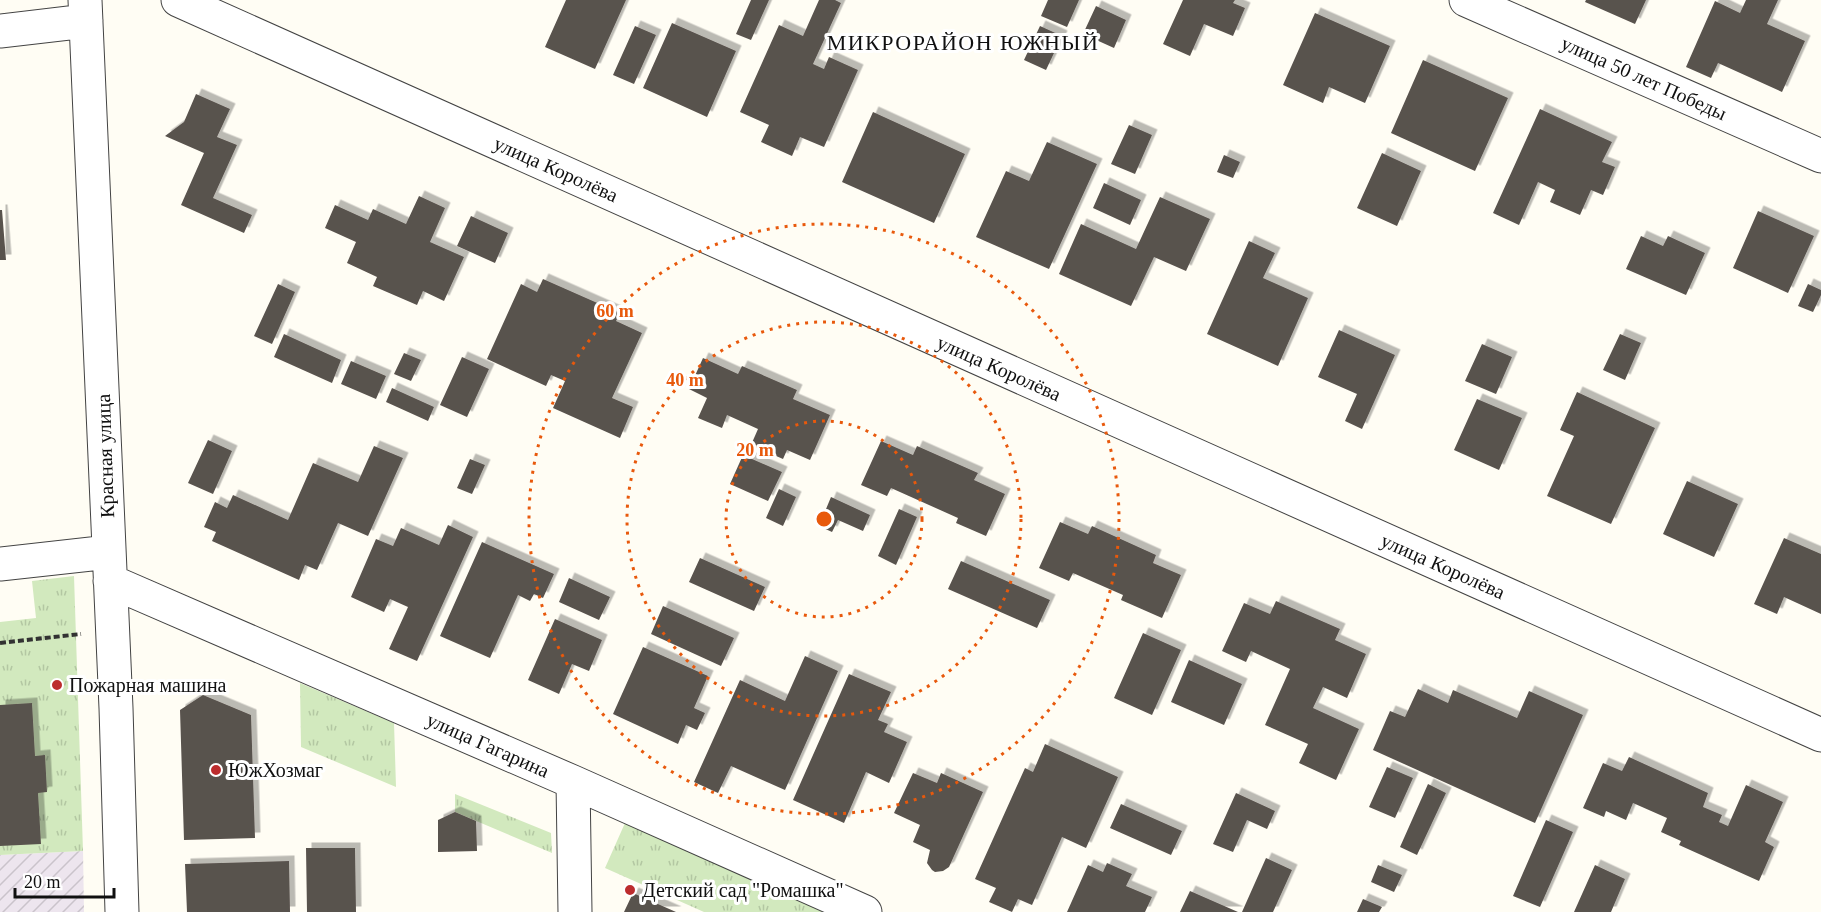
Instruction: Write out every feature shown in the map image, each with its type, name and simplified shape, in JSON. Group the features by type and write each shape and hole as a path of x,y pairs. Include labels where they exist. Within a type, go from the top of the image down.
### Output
{"street":[{"name":"улица Королёва","path":"178,0 1821,735"},
{"name":"улица 50 лет Победы","path":"1466,0 1821,156"},
{"path":"0,31 86,10"},
{"name":"Красная улица","path":"86,10 116,708 122,912"},
{"name":"улица Гагарина","path":"0,564 109,566 573,782 865,912"},
{"path":"573,782 575,912"}],"path":[{"path":"0,644 88,633"}],"shaded area":[{"path":"83,851 84,912 0,912 0,855"}],"green space":[{"path":"74,576 83,851 0,855 0,622 36,618 32,581"},
{"path":"300,683 394,723 396,787 301,747"},
{"path":"455,794 551,833 552,853 455,812"},
{"path":"625,823 826,912 704,912 605,868"}],"building":[{"path":"566,0 626,0 595,69 545,47"},
{"path":"751,0 769,0 751,40 736,34"},
{"path":"819,0 835,0 841,3 813,64 824,69 829,57 858,70 824,147 800,137 792,156 761,142 769,125 740,112 779,25 803,36"},
{"path":"1048,0 1079,0 1067,27 1041,16"},
{"path":"1183,0 1235,0 1233,3 1245,8 1233,36 1204,24 1190,56 1163,44"},
{"path":"1586,0 1646,0 1635,24 1585,2"},
{"path":"1746,0 1778,0 1767,24 1805,41 1782,92 1718,63 1711,78 1686,67 1715,1 1740,13"},
{"path":"1096,6 1126,20 1114,48 1083,34"},
{"path":"1315,13 1390,46 1365,103 1329,87 1323,103 1283,85"},
{"path":"672,23 736,51 707,117 643,88"},
{"path":"635,26 656,35 634,84 613,75"},
{"path":"1040,26 1062,36 1046,70 1024,60"},
{"path":"1423,60 1508,98 1475,171 1391,133"},
{"path":"196,94 230,109 217,137 237,145 213,198 252,215 244,233 181,205 204,153 165,136 184,122"},
{"path":"1540,109 1612,142 1602,162 1615,167 1603,195 1591,190 1580,215 1550,202 1555,190 1538,182 1519,225 1493,213"},
{"path":"873,112 965,154 934,223 842,182"},
{"path":"1129,125 1152,135 1135,174 1111,164"},
{"path":"1047,142 1097,164 1049,269 976,237 1006,171 1029,181"},
{"path":"1382,153 1421,171 1397,226 1357,208"},
{"path":"1224,155 1240,162 1233,178 1217,172"},
{"path":"1104,183 1141,200 1130,225 1093,208"},
{"path":"419,196 445,208 430,242 464,257 444,301 423,291 417,305 373,286 377,277 347,263 356,242 325,228 335,205 368,220 373,209 406,224"},
{"path":"1160,197 1210,219 1186,271 1154,257 1131,306 1059,274 1081,224 1136,249"},
{"path":"0,210 2,210 6,260 0,260"},
{"path":"1758,211 1814,236 1788,293 1733,268"},
{"path":"471,216 508,233 495,263 457,246"},
{"path":"1641,236 1663,246 1668,236 1705,253 1686,295 1626,269"},
{"path":"1249,241 1275,253 1263,278 1308,298 1278,366 1207,334"},
{"path":"543,279 620,313 616,321 642,333 612,398 633,407 620,438 553,408 565,381 551,375 546,386 487,359 521,284 537,292"},
{"path":"278,284 295,292 272,344 254,336"},
{"path":"1808,284 1821,290 1813,312 1798,306"},
{"path":"1339,330 1395,355 1362,429 1345,421 1357,394 1318,377"},
{"path":"284,334 341,360 332,383 274,357"},
{"path":"1620,334 1641,343 1625,380 1603,370"},
{"path":"1482,344 1512,357 1496,394 1465,381"},
{"path":"404,353 421,360 411,381 394,374"},
{"path":"462,357 489,369 467,417 440,405"},
{"path":"703,358 738,374 742,366 797,390 793,399 830,415 810,460 787,450 783,459 751,445 758,429 727,415 722,428 698,418 707,398 689,389"},
{"path":"351,361 386,376 376,399 341,384"},
{"path":"392,388 434,407 428,421 386,402"},
{"path":"1577,392 1655,428 1611,524 1547,496 1574,436 1560,430"},
{"path":"1477,399 1522,418 1499,470 1454,450"},
{"path":"208,440 232,451 213,494 188,483"},
{"path":"881,441 913,455 917,446 978,473 974,480 1005,494 986,536 956,523 958,518 891,488 887,496 861,485"},
{"path":"374,446 403,458 368,536 338,523 317,570 305,565 299,580 212,541 216,532 204,527 215,502 227,508 233,495 288,520 313,463 358,482"},
{"path":"743,455 782,472 768,501 730,484"},
{"path":"470,459 485,465 472,494 457,488"},
{"path":"1687,481 1738,504 1714,557 1663,534"},
{"path":"779,489 796,497 783,526 766,518"},
{"path":"831,497 870,515 863,531 838,520 832,532 819,526"},
{"path":"899,509 917,517 896,565 878,556"},
{"path":"1060,522 1088,534 1092,526 1156,555 1153,563 1181,575 1162,618 1121,600 1123,595 1073,573 1069,581 1039,568"},
{"path":"448,525 473,537 417,661 389,649 408,607 390,599 384,612 351,597 376,539 393,546 401,528 439,545"},
{"path":"1784,538 1821,554 1821,614 1784,597 1777,614 1754,604"},
{"path":"482,542 554,574 543,598 534,594 530,601 518,595 490,658 440,636"},
{"path":"700,558 765,587 754,611 689,582"},
{"path":"961,561 1050,600 1037,628 948,589"},
{"path":"569,578 610,597 599,620 559,602"},
{"path":"1276,601 1340,629 1335,640 1366,654 1347,698 1323,687 1313,708 1359,729 1336,780 1299,763 1308,744 1265,725 1290,669 1251,651 1246,662 1222,651 1244,603 1270,614"},
{"path":"663,606 734,638 721,666 651,634"},
{"path":"555,619 602,640 589,671 572,664 559,694 528,680"},
{"path":"1143,633 1181,650 1152,715 1114,698"},
{"path":"643,647 708,676 694,708 705,713 697,730 686,725 678,744 613,714"},
{"path":"805,656 838,671 785,790 731,766 718,793 694,782 740,680 785,701"},
{"path":"1189,660 1242,684 1224,725 1171,702"},
{"path":"849,674 891,692 878,720 888,724 884,732 907,742 889,783 866,772 844,823 793,800"},
{"path":"1418,689 1448,703 1453,690 1517,718 1529,691 1583,715 1535,823 1373,750 1390,711 1405,717"},
{"path":"203,695 251,715 255,838 184,840 180,710"},
{"path":"32,703 35,756 45,755 47,792 38,793 41,844 0,846 0,705"},
{"path":"1045,744 1118,777 1086,848 1062,837 1032,905 1018,899 1012,912 989,902 996,888 975,879 1025,768 1033,772"},
{"path":"1629,757 1708,793 1703,807 1722,815 1719,822 1728,826 1746,785 1783,802 1765,842 1774,847 1759,881 1679,845 1681,841 1661,832 1667,818 1633,803 1626,820 1606,811 1604,817 1583,808 1603,763 1622,771"},
{"path":"1387,767 1413,778 1395,818 1369,807"},
{"path":"913,773 937,783 941,773 983,792 949,867 943,871 932,870 927,863 930,850 913,842 920,825 894,813"},
{"path":"1428,784 1446,793 1417,855 1400,847"},
{"path":"1236,793 1275,811 1267,829 1247,820 1233,852 1213,844"},
{"path":"1121,804 1182,831 1171,855 1110,828"},
{"path":"455,812 476,821 477,851 438,852 438,820"},
{"path":"1546,820 1573,832 1540,907 1513,896"},
{"path":"306,848 355,848 356,912 307,912"},
{"path":"1266,858 1292,870 1273,912 1242,912"},
{"path":"289,861 290,912 187,912 185,864"},
{"path":"1107,863 1132,874 1126,886 1152,897 1145,912 1067,912 1088,865 1103,872"},
{"path":"1378,865 1402,875 1394,892 1371,882"},
{"path":"1595,865 1625,879 1611,912 1574,912"},
{"path":"1190,891 1238,912 1180,912"},
{"path":"633,893 676,912 624,912"},
{"path":"1363,899 1382,907 1379,912 1357,912"}],"place":[{"name":"Пожарная машина","path":"57,685"},
{"name":"ЮжХозмаг","path":"216,770"},
{"name":"Детский сад \"Ромашка\"","path":"630,890"}],"district":[{"name":"МИКРОРАЙОН ЮЖНЫЙ","path":"963,42"}]}
